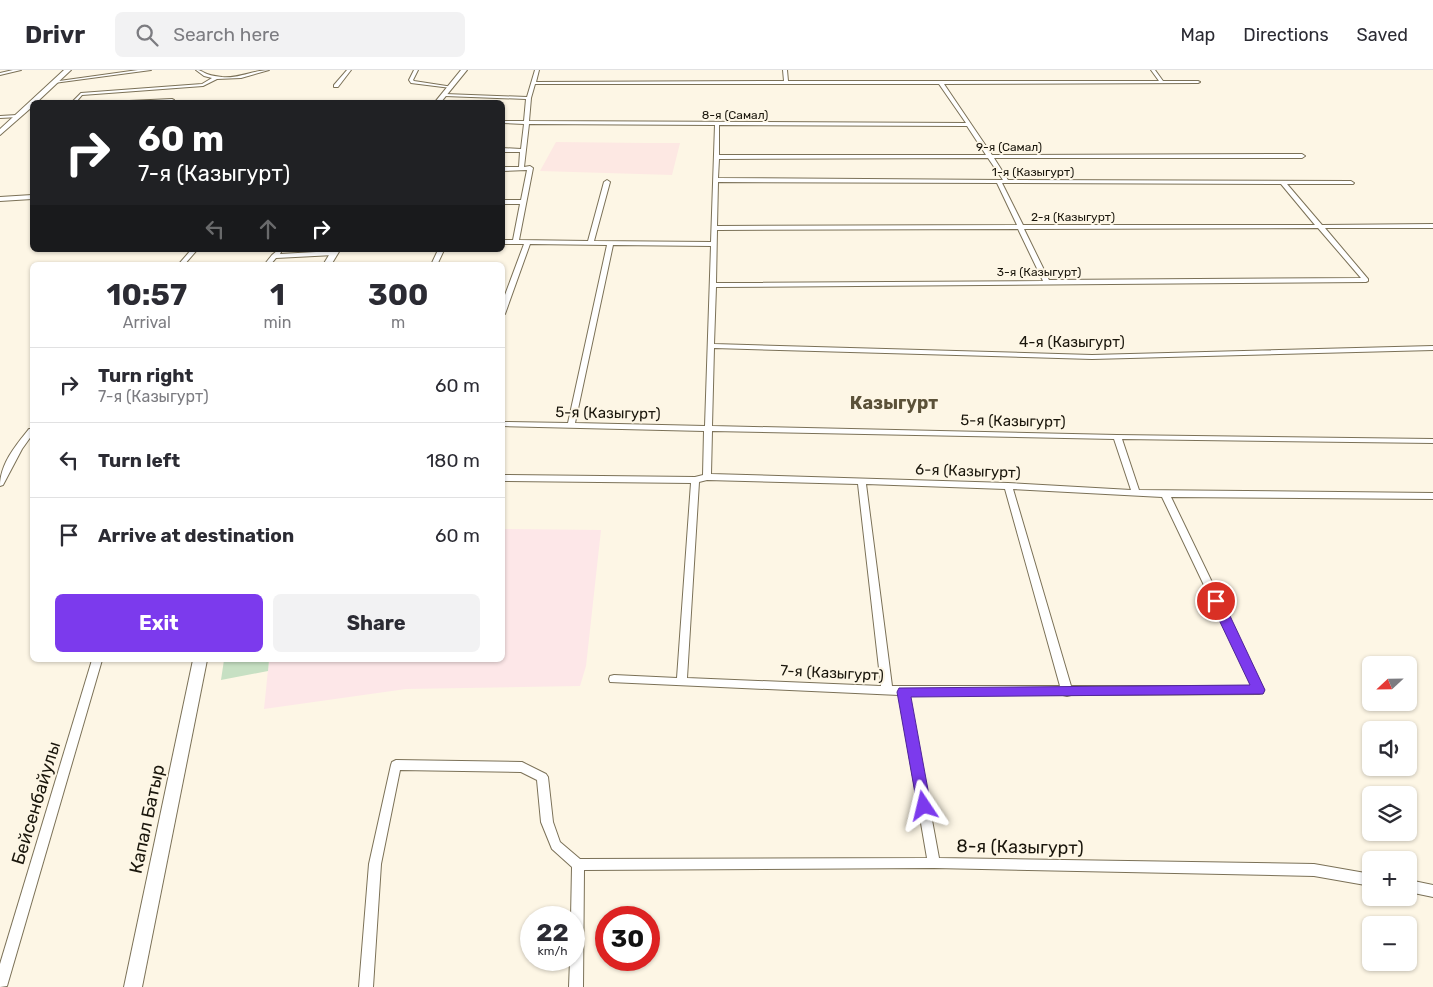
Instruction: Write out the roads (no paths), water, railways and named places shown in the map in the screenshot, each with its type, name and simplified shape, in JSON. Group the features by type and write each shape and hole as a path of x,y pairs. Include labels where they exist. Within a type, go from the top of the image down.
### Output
{"main road":[{"path":"35,100 68,70"},
{"path":"440,100 464,70"},
{"path":"0,133 30,105"},
{"name":"Капал Батыр","path":"133,987 200,662"}],"street":[{"path":"0,74 19,70"},
{"path":"54,82 149,70"},
{"path":"198,70 218,77 239,77 267,70"},
{"path":"336,86 349,70"},
{"path":"416,70 411,80 413,82 451,87"},
{"path":"520,168 529,98 537,70"},
{"path":"786,70 786,82"},
{"path":"1153,70 1162,82"},
{"path":"76,100 81,94 202,85 218,77"},
{"path":"533,83 1198,82"},
{"path":"941,83 1007,182"},
{"path":"445,95 529,98"},
{"path":"0,117 30,111"},
{"name":"8-я (Самал)","path":"505,122 717,125 968,125"},
{"path":"707,477 717,125"},
{"path":"505,150 523,151"},
{"name":"9-я (Самал)","path":"716,157 1302,156"},
{"path":"505,169 530,168 515,242"},
{"name":"1-я (Казыгурт)","path":"715,180 1351,183"},
{"path":"590,243 607,182"},
{"path":"998,182 1047,284"},
{"path":"1284,184 1322,227"},
{"path":"0,199 30,197"},
{"path":"505,202 523,202"},
{"name":"2-я (Казыгурт)","path":"714,228 1021,229 1433,226"},
{"name":"3-я (Казыгурт)","path":"712,285 1047,284 1366,280 1322,227"},
{"path":"505,242 714,244"},
{"path":"505,305 527,243"},
{"path":"571,426 610,243"},
{"path":"184,262 192,252"},
{"path":"269,262 277,252"},
{"path":"274,256 323,252"},
{"name":"4-я (Казыгурт)","path":"711,346 1092,357 1433,348"},
{"name":"5-я (Казыгурт)","path":"505,424 1117,437 1433,441"},
{"path":"0,483 18,448 30,433"},
{"path":"1117,437 1136,492"},
{"name":"6-я (Казыгурт)","path":"505,478 695,480 707,477 1008,486 1166,494 1433,496"},
{"path":"682,681 695,480"},
{"path":"862,482 887,691"},
{"path":"1008,486 1067,692"},
{"name":"7-я (Казыгурт)","path":"614,679 903,692 1259,690 1166,494"},
{"name":"Бейсенбайулы","path":"0,986 96,662"},
{"path":"903,692 934,862"},
{"path":"366,987 375,864 396,765 522,767 542,777 547,822 556,845 578,865 576,987"},
{"name":"8-я (Казыгурт)","path":"578,865 934,862 1314,870 1362,878"},
{"path":"1417,887 1433,890"}],"district":[{"name":"Казыгурт","path":"894,403"}]}
